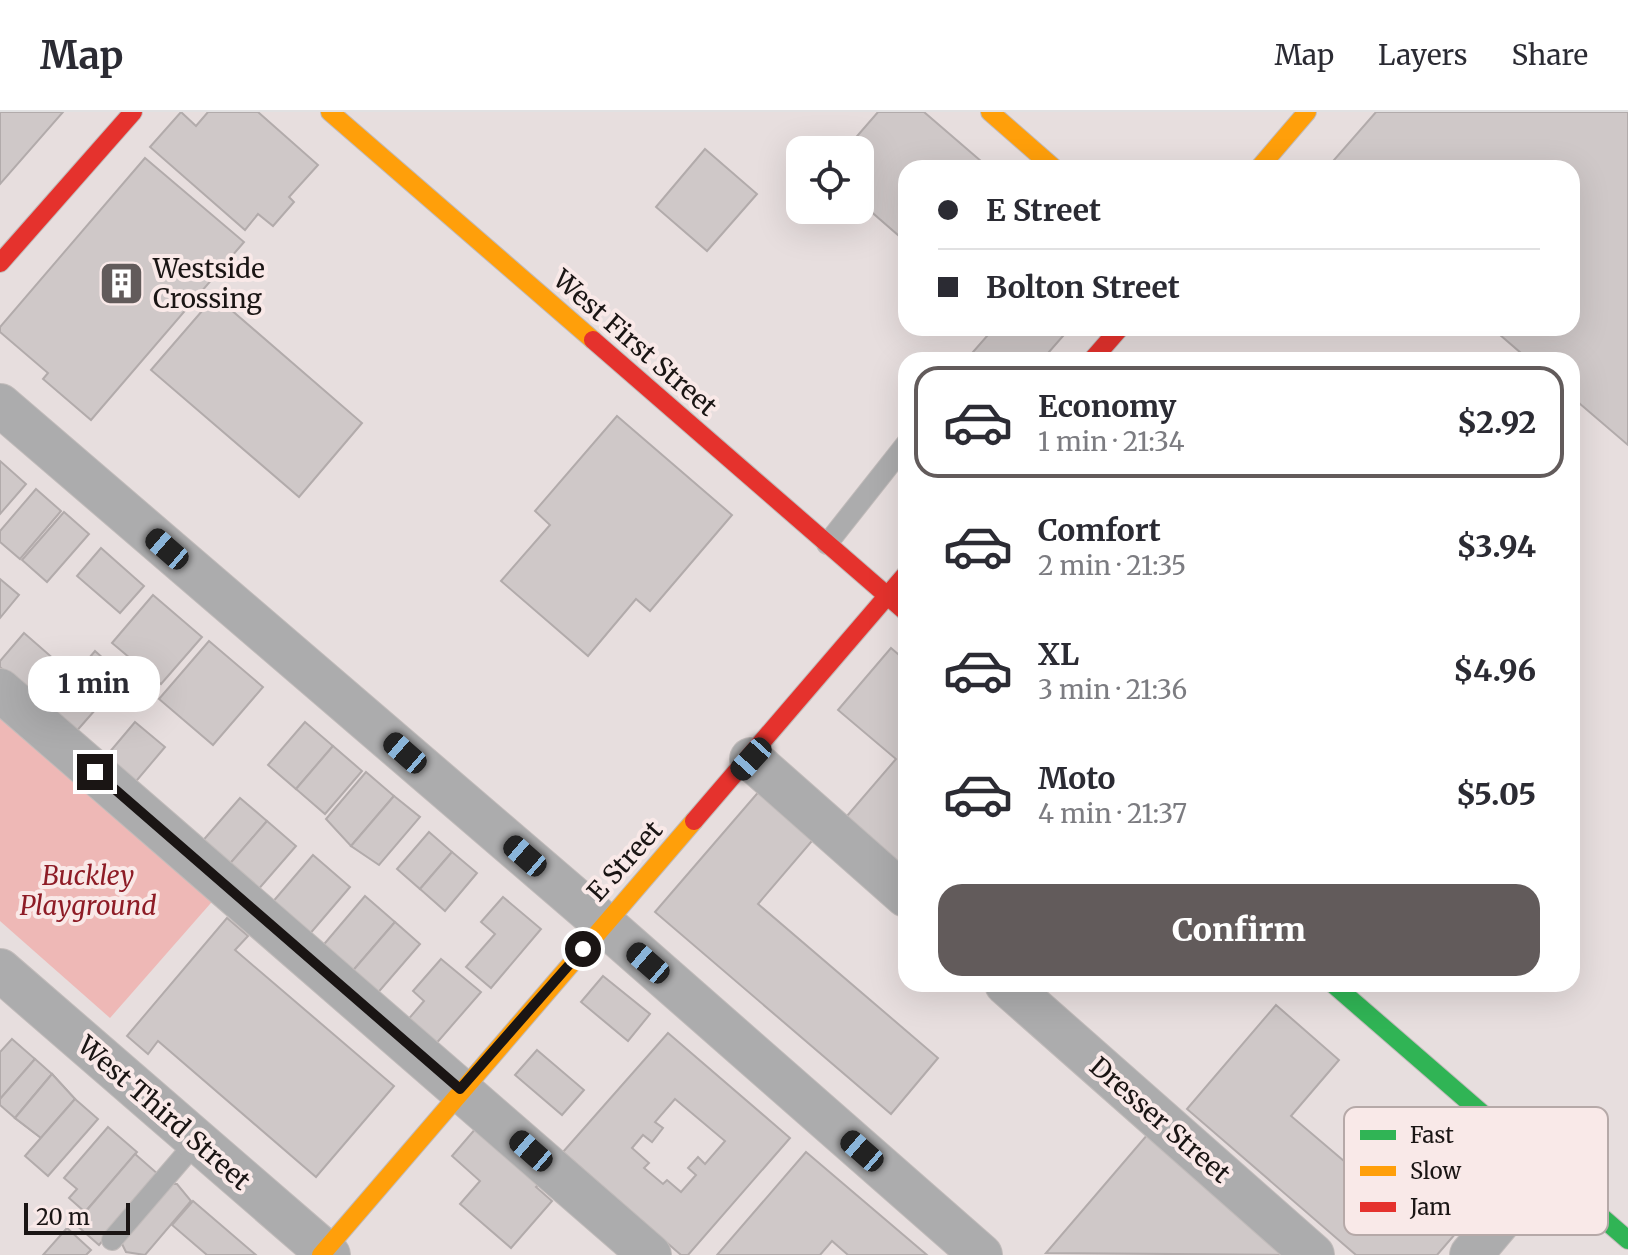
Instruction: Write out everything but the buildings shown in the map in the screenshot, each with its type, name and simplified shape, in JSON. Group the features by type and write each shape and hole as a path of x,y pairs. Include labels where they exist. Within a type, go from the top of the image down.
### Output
{"main road":[{"path":"0,263 133,112"},
{"name":"West First Street","path":"330,112 898,605"},
{"path":"990,112 1045,160"},
{"path":"1266,160 1307,112"},
{"path":"1099,352 1113,336"},
{"name":"E Street","path":"325,1254 460,1089 751,759 898,583"},
{"path":"1342,992 1474,1107"},
{"path":"1608,1223 1628,1240"}],"street":[{"path":"0,405 604,924 981,1255"},
{"path":"0,690 650,1255"},
{"path":"751,759 898,889"},
{"name":"West Third Street","path":"0,970 325,1254"},
{"name":"Dresser Street","path":"1015,992 1313,1255"},
{"path":"1471,1255 1488,1235"}],"lane":[{"path":"827,544 898,454"},
{"path":"112,1240 197,1141"}],"green space":[{"name":"Buckley Playground","path":"0,709 217,896 110,1018 0,921"}],"traffic: fast":[{"path":"1342,992 1475,1107"},
{"path":"1608,1223 1628,1240"}],"traffic: slow":[{"path":"330,112 593,340"},
{"path":"990,112 1045,160"},
{"path":"1266,160 1307,112"},
{"path":"321,1255 694,821"}],"traffic: jam":[{"path":"0,263 133,112"},
{"path":"1099,352 1113,336"},
{"path":"593,340 898,605"},
{"path":"694,821 898,583"}],"place":[{"name":"Westside Crossing","path":"122,284"}],"route":[{"path":"95,772 460,1089 583,949"}]}
